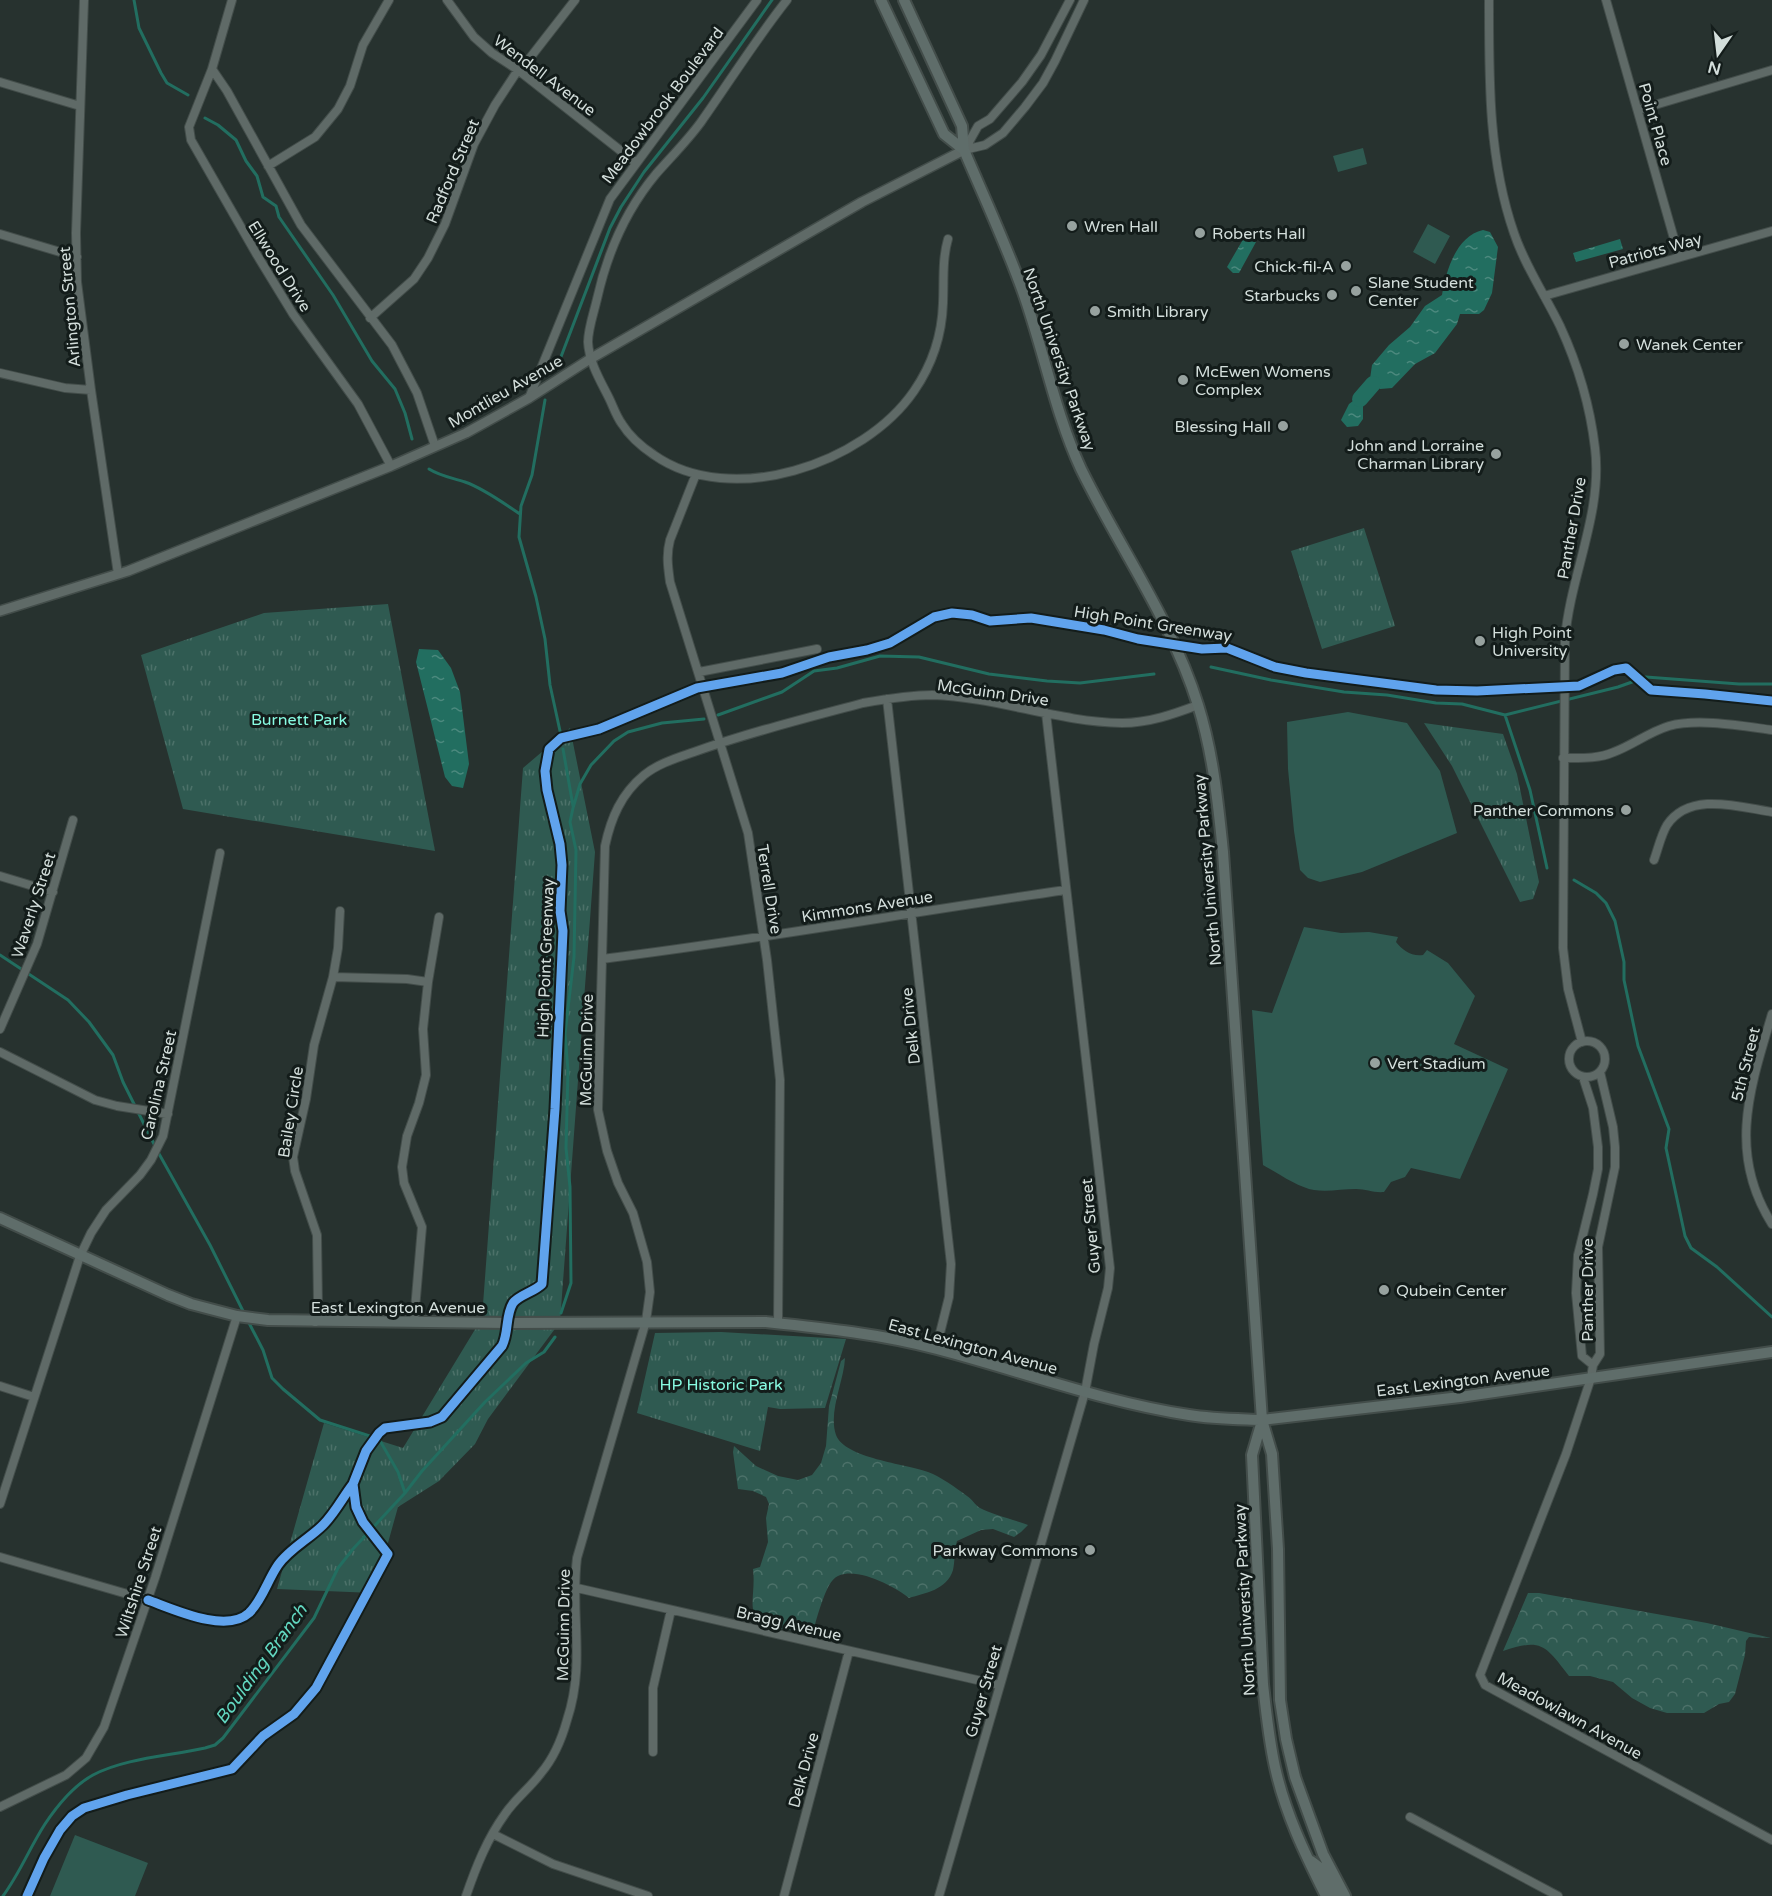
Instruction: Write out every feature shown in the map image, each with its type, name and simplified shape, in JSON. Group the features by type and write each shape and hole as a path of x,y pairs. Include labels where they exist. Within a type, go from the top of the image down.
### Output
{"main road":[{"name":"North University Parkway","path":"881,0 944,134 964,150"},
{"name":"North University Parkway","path":"904,0 962,126 964,150 1023,291 1062,420 1081,468 1160,616 1198,705 1215,773 1223,852 1262,1420 1272,1454 1278,1549 1280,1700 1294,1777 1323,1854 1345,1896"},
{"name":"East Lexington Avenue","path":"0,1218 80,1256 191,1304 237,1316 315,1322 778,1323 830,1329 936,1349 1085,1392 1184,1414 1262,1420 1460,1397 1772,1352"},
{"name":"North University Parkway","path":"1262,1420 1252,1455 1263,1684 1269,1732 1278,1779 1286,1805 1306,1857 1326,1896"},
{"path":"1306,1857 1323,1870 1335,1896"}],"street":[{"name":"Arlington Street","path":"84,0 77,282 118,574"},
{"name":"Ellwood Drive","path":"232,0 212,69 189,127 192,140 245,235 293,314 358,404 391,466"},
{"path":"268,166 315,136 338,109 350,86 363,45 388,0"},
{"name":"Wendell Avenue","path":"447,0 474,37 492,53 518,70 635,162"},
{"name":"Radford Street","path":"370,318 414,279 428,258 445,224 474,144 495,105 518,70 575,0"},
{"name":"Meadowbrook Boulevard","path":"529,398 610,199 635,162 685,99 757,0"},
{"path":"787,0 699,124 654,177 630,211 609,258 588,340 590,359 621,424 630,435 661,460 696,474 723,478 776,475 801,469 857,443 897,412 913,393 933,356 940,331 944,254 948,239"},
{"path":"964,150 978,126 990,119 1041,55 1070,0"},
{"path":"964,150 985,145 1003,133 1025,106 1056,61 1084,0"},
{"name":"Panther Drive","path":"1489,0 1489,61 1497,172 1515,235 1575,361 1588,404 1596,451 1594,498 1566,626 1564,680 1563,948 1568,989 1582,1042"},
{"name":"Point Place","path":"1606,0 1679,256"},
{"path":"212,69 301,225 392,345 417,393 435,446"},
{"path":"1638,110 1772,70"},
{"path":"0,82 80,106"},
{"name":"Montlieu Avenue","path":"0,611 118,574 391,466 466,433 862,202 964,150"},
{"name":"Patriots Way","path":"1544,296 1772,231"},
{"path":"0,234 77,257"},
{"path":"0,373 65,388 91,390"},
{"name":"Terrell Drive","path":"696,474 670,540 667,565 670,582 747,833 763,936 780,1080 778,1323"},
{"path":"699,672 817,649"},
{"name":"McGuinn Drive","path":"466,1896 480,1856 505,1814 542,1772 557,1746 567,1721 575,1692 578,1661 574,1585 578,1558 646,1321 650,1292 647,1262 633,1213 618,1183 607,1151 598,1110 605,846 610,824 618,806 633,785 657,765 720,743 863,703 910,696 954,697 1085,720 1123,723 1167,716 1198,705"},
{"name":"Delk Drive","path":"886,699 951,1264 949,1297 936,1349"},
{"name":"Guyer Street","path":"939,1896 1085,1392 1108,1288 1110,1268 1046,713"},
{"path":"1563,758 1598,757 1613,753 1656,730 1672,725 1714,724 1772,730"},
{"path":"1654,860 1666,826 1678,811 1693,805 1710,804 1772,812"},
{"name":"Waverly Street","path":"0,1029 37,944 74,820"},
{"name":"Carolina Street","path":"0,1504 80,1256 106,1210 140,1175 151,1160 163,1136 220,853"},
{"path":"0,876 53,892"},
{"name":"Kimmons Avenue","path":"602,959 708,946 912,912 1066,890"},
{"name":"Bailey Circle","path":"315,1322 318,1305 317,1235 295,1171 293,1157 306,1099 314,1045 333,977 338,948 340,910"},
{"path":"414,1322 422,1227 404,1183 402,1167 407,1136 419,1103 426,1074 423,1029 439,917"},
{"path":"333,977 406,979 428,982"},
{"name":"5th Street","path":"1772,1014 1751,1085 1746,1144 1749,1175 1772,1224"},
{"path":"1582,1042 1594,1042 1603,1050 1605,1061 1600,1072 1595,1076 1584,1077 1573,1071 1569,1060 1572,1048 1582,1042"},
{"path":"0,1052 95,1100 127,1108 168,1114"},
{"name":"Panther Drive","path":"1591,1378 1593,1365 1600,1354 1598,1247 1615,1167 1613,1127 1600,1072"},
{"name":"Panther Drive","path":"1584,1077 1596,1129 1598,1169 1578,1255 1576,1293 1582,1356 1593,1365"},
{"name":"Wiltshire Street","path":"0,1807 66,1775 86,1758 104,1727 147,1600 237,1316"},
{"name":"Meadowlawn Avenue","path":"1591,1378 1566,1454 1480,1675 1485,1685 1772,1840"},
{"path":"0,1386 34,1397"},
{"path":"0,1557 147,1600"},
{"name":"Bragg Avenue","path":"574,1585 577,1588 999,1685"},
{"path":"653,1752 652,1688 671,1610"},
{"name":"Delk Drive","path":"784,1896 849,1651"},
{"path":"1410,1817 1558,1896"},
{"path":"493,1834 553,1864 648,1896"}],"green space":[{"path":"1363,148 1367,164 1338,172 1333,156"},
{"path":"1428,224 1450,236 1435,264 1413,252"},
{"path":"1364,528 1395,626 1322,649 1291,551"},
{"name":"Burnett Park","path":"388,604 435,851 183,809 141,655 264,613"},
{"path":"1348,712 1407,723 1440,771 1457,833 1362,872 1320,882 1308,878 1300,870 1288,769 1287,722"},
{"path":"1424,723 1503,734 1517,774 1539,882 1533,899 1520,902 1452,766"},
{"path":"570,728 595,852 560,1322 488,1419 475,1444 439,1481 398,1507 374,1593 277,1589 324,1423 403,1448 482,1318 523,768"},
{"name":"Vert Stadium","path":"1304,927 1341,933 1369,932 1398,937 1396,942 1408,952 1423,955 1427,950 1448,963 1475,996 1454,1044 1508,1069 1460,1179 1411,1168 1405,1177 1391,1182 1384,1192 1356,1189 1319,1191 1308,1189 1263,1165 1252,1010 1272,1013"},
{"name":"HP Historic Park","path":"721,1332 846,1339 825,1408 768,1407 760,1451 637,1413 655,1333"},
{"path":"845,1358 834,1416 836,1435 841,1443 863,1455 933,1474 958,1489 980,1508 1028,1525 1014,1537 993,1529 981,1530 957,1541 954,1567 950,1577 941,1586 928,1592 909,1598 893,1587 871,1577 859,1574 839,1575 829,1585 814,1628 798,1631 769,1626 760,1621 753,1608 753,1569 760,1567 768,1542 766,1518 769,1504 766,1497 753,1491 738,1489 734,1446 756,1466 778,1476 798,1480 812,1475 821,1463 826,1446 829,1406 841,1361"},
{"path":"1528,1593 1539,1593 1707,1623 1771,1638 1749,1637 1746,1641 1745,1655 1735,1694 1729,1702 1719,1704 1704,1713 1667,1713 1650,1708 1632,1698 1613,1682 1590,1676 1569,1676 1554,1657 1542,1647 1526,1645 1503,1651"},
{"path":"75,1835 148,1863 135,1896 50,1896"}],"water":[{"path":"1483,230 1490,232 1498,247 1492,293 1484,310 1479,314 1460,314 1457,324 1435,353 1415,364 1392,388 1380,389 1370,379 1372,365 1389,345 1410,327 1425,306 1442,295 1446,276 1459,247 1466,239"},
{"path":"1245,236 1251,237 1256,242 1239,273 1233,273 1227,267"},
{"path":"1620,239 1623,249 1576,262 1573,253"},
{"path":"1357,398 1363,400 1363,419 1358,426 1347,427 1341,420 1349,404"},
{"path":"419,649 438,650 451,668 460,692 469,764 463,788 452,786 445,777 416,662"}],"waterway":[{"path":"134,0 139,28 161,73 167,83 188,95"},
{"path":"554,370 610,228 621,207 644,172 703,98 772,0"},
{"path":"205,118 218,125 236,140 246,161 257,176 263,197 276,206 279,217 333,295 372,361 395,389 412,439"},
{"path":"1360,399 1373,384"},
{"path":"545,400 532,475 521,506 519,537 545,639 550,685 560,731"},
{"path":"429,469 480,488 520,514"},
{"name":"Boulding Branch","path":"718,715 782,692 814,671 837,668 880,656 919,657 989,674 1047,681 1080,683 1154,674"},
{"name":"Boulding Branch","path":"1211,667 1344,692 1462,704 1505,715 1618,687 1646,677 1739,684 1772,684"},
{"path":"1505,715 1530,790 1547,868"},
{"name":"Boulding Branch","path":"561,1313 571,1283 570,1187 566,1148 568,1070 565,1034 574,957 576,850 570,822 573,808 580,784 591,765 614,741 628,732 662,723 704,719"},
{"path":"563,749 573,806"},
{"path":"1574,880 1596,893 1606,903 1615,921 1624,962 1624,980 1638,1046 1669,1129 1666,1148 1685,1236 1691,1248 1717,1267 1772,1317"},
{"path":"0,955 68,1000 89,1022 113,1055 123,1082 155,1146"},
{"path":"158,1152 210,1245 245,1315"},
{"path":"248,1321 263,1350 272,1378 320,1420 379,1439 398,1472 405,1493"},
{"name":"Boulding Branch","path":"3,1896 50,1817 79,1785 106,1769 148,1758 205,1748 215,1745 223,1738 314,1618 338,1568 353,1549 485,1402 526,1363 544,1352 555,1337"}],"cycle path":[{"name":"High Point Greenway","path":"27,1896 44,1858 60,1830 72,1816 84,1808 127,1795 232,1769 263,1736 294,1714 316,1688 388,1554 363,1522 356,1507 353,1484 366,1451 385,1428 430,1422 442,1417 502,1346 513,1303 542,1284 555,1109 563,931 560,911 562,865 560,844 547,790 545,771 549,749 561,738 599,729 697,688 782,673 829,657 890,643 934,617 952,613 972,615 990,621 1031,618 1202,649 1227,648 1275,667 1436,690 1477,691 1579,686 1614,670 1626,668 1651,690 1772,701"},
{"path":"148,1600 199,1618 227,1621 239,1619 254,1608 283,1559 323,1525 353,1484"}],"place":[{"name":"Wren Hall","path":"1072,226"},
{"name":"Roberts Hall","path":"1200,233"},
{"name":"Chick-fil-A","path":"1346,266"},
{"name":"Slane Student Center","path":"1356,291"},
{"name":"Starbucks","path":"1332,295"},
{"name":"Smith Library","path":"1095,311"},
{"name":"Wanek Center","path":"1624,344"},
{"name":"McEwen Womens Complex","path":"1183,380"},
{"name":"Blessing Hall","path":"1283,426"},
{"name":"John and Lorraine Charman Library","path":"1496,454"},
{"name":"High Point University","path":"1480,641"},
{"name":"Panther Commons","path":"1626,810"},
{"name":"Vert Stadium","path":"1375,1063"},
{"name":"Qubein Center","path":"1384,1290"},
{"name":"Parkway Commons","path":"1090,1550"}]}
